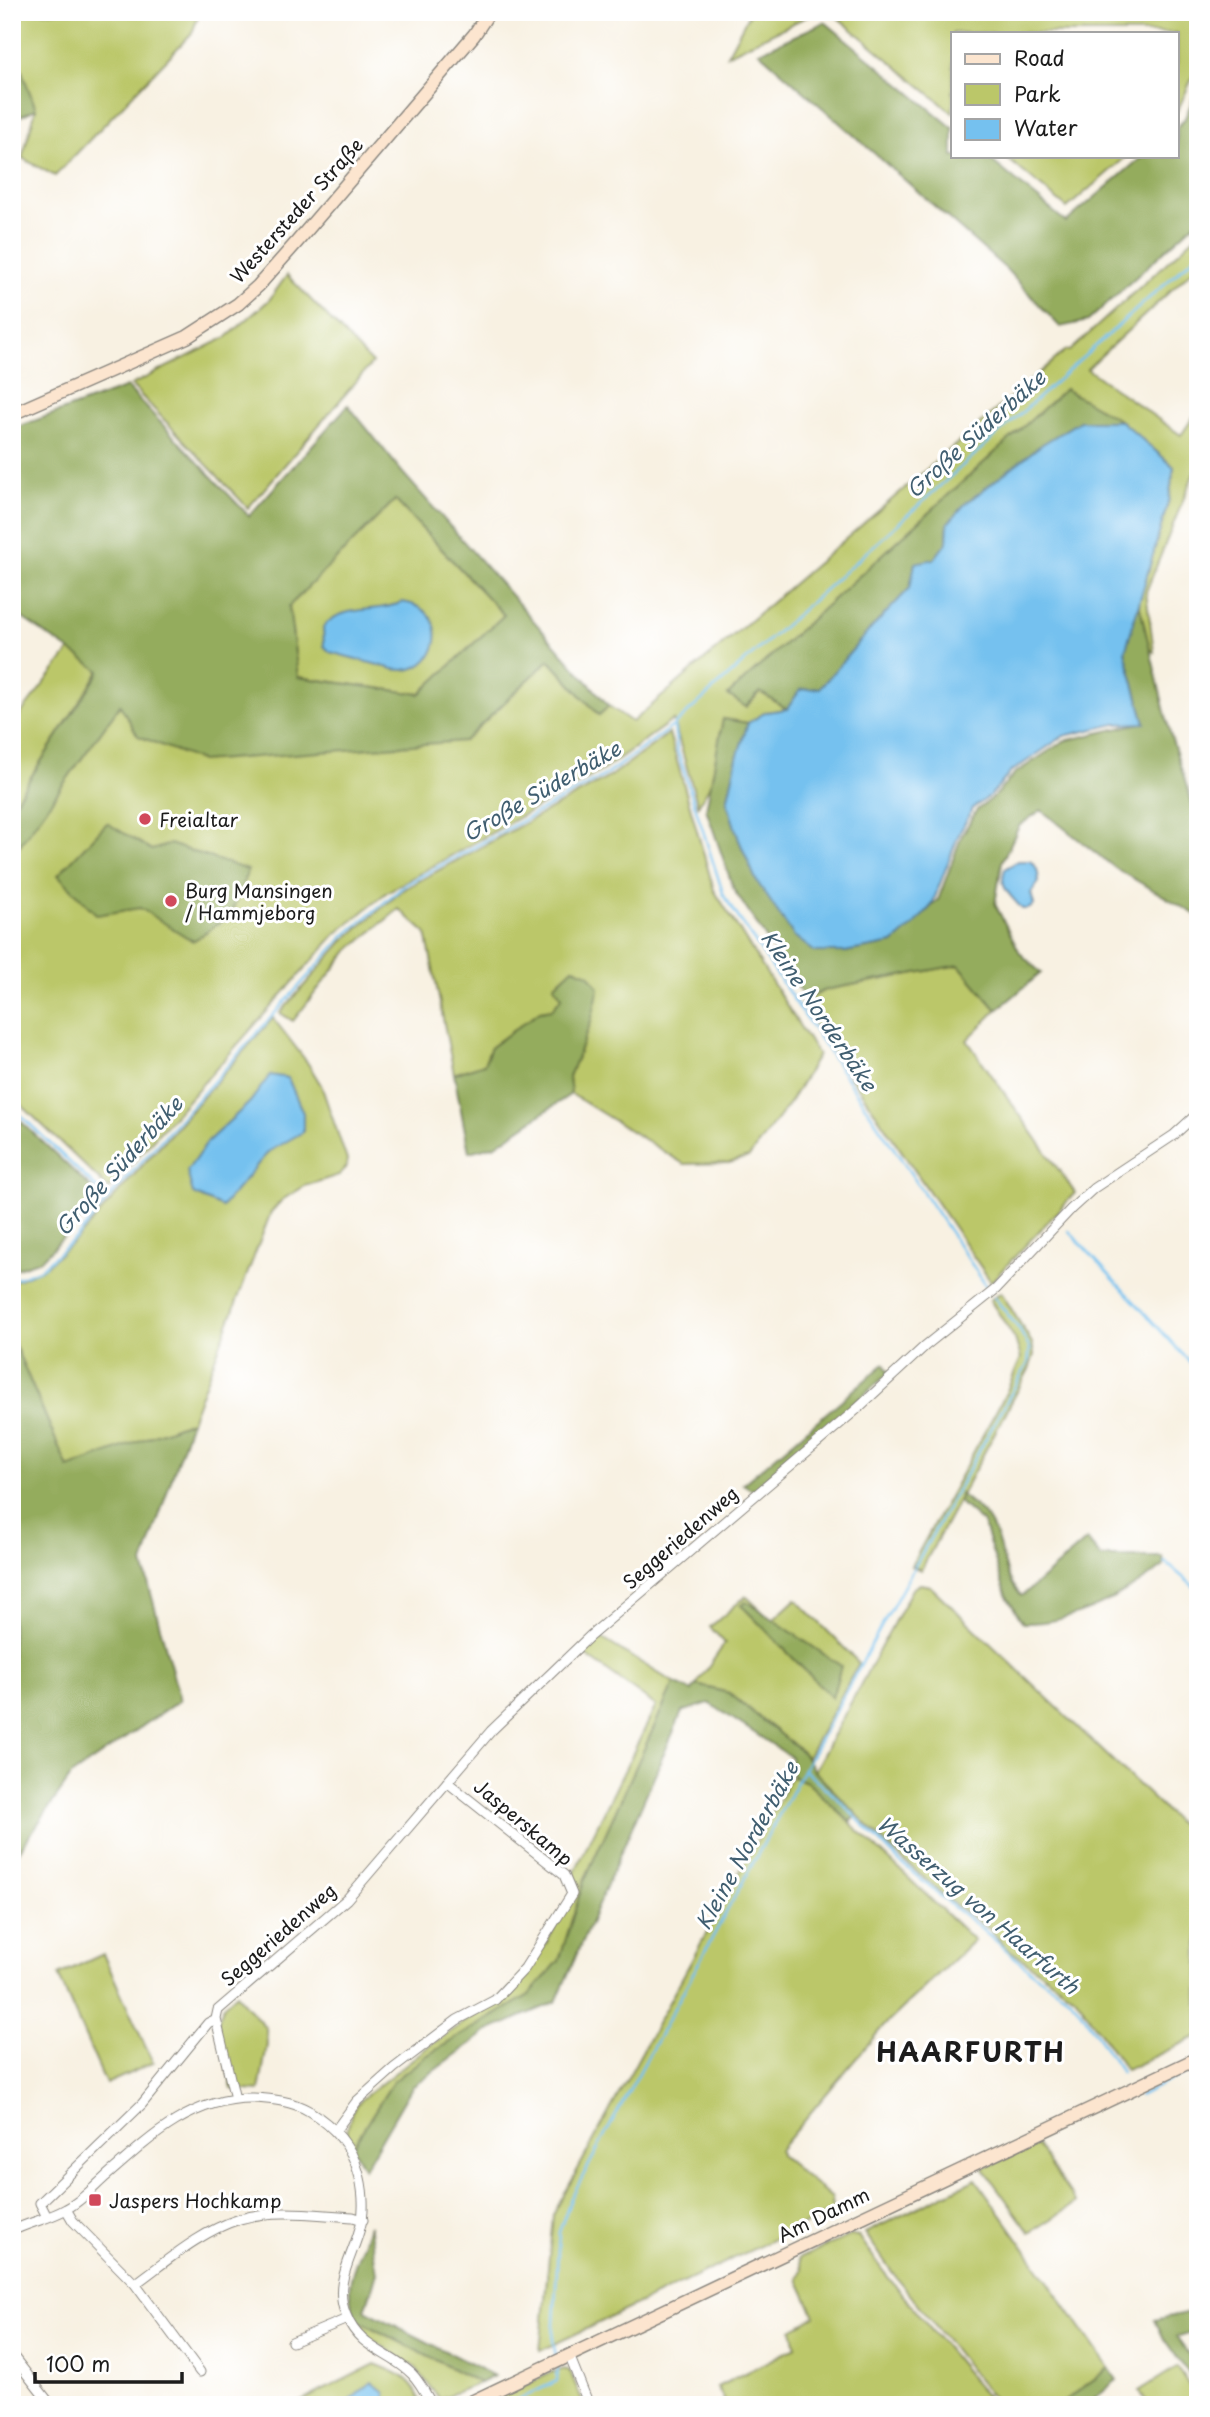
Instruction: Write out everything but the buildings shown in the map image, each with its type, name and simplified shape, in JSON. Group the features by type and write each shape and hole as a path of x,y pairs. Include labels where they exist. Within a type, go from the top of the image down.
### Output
{"main road":[{"name":"Westersteder Straße","path":"12,414 187,337 239,304 305,233 465,46 489,12"},
{"name":"Am Damm","path":"465,2405 1198,2058"}],"street":[{"name":"Seggeriedenweg","path":"47,2217 40,2203 142,2104 208,2023 216,2019 218,2010 347,1899 491,1731 590,1636 857,1409 925,1346 996,1289 1094,1188 1174,1135 1198,1113"},
{"name":"Jasperskamp","path":"335,2131 358,2101 394,2068 457,2020 495,2000 526,1968 572,1894 564,1875 447,1782"},
{"path":"216,2019 235,2099"},
{"path":"12,2231 66,2209 152,2136 177,2119 201,2108 235,2099 275,2099 301,2106 340,2134 358,2170 363,2220 341,2283 341,2301 347,2319 367,2344 413,2374 432,2405"},
{"path":"66,2209 73,2221 135,2284 200,2372"},
{"path":"135,2284 189,2244 241,2219 280,2213 353,2217 363,2220"},
{"path":"292,2342 347,2319"},
{"path":"12,2355 51,2405"},
{"path":"567,2356 589,2405"}],"green space":[{"path":"12,12 200,12 192,33 55,176 22,158 36,109 12,45"},
{"path":"750,12 816,12 727,55"},
{"path":"831,12 1198,12 1198,65 1178,110 1178,32 951,32 951,111"},
{"path":"825,22 951,126 951,158 988,158 1066,222 1141,158 1178,158 1178,126 1184,120 1198,88 1198,220 1088,321 1060,327 1006,269 759,52"},
{"path":"12,45 36,109 12,120"},
{"path":"1006,158 1125,158 1067,208"},
{"path":"1198,234 1198,265 1087,369 1181,435 1198,410 1198,463 1146,592 1154,652 1149,650 1139,603 1169,499 1174,467 1121,421 1065,389 728,695 746,707 760,692 787,709 766,712 748,723 723,719 711,784 698,806 673,720 603,770 387,892 335,935 109,1189 12,1096 12,856 120,705 464,741 549,660 599,715 609,706 632,722 1066,350 1070,351"},
{"path":"287,275 372,363 248,508 131,385 227,337 269,300"},
{"path":"127,387 249,516 348,405 402,472 609,706 599,715 549,660 464,741 201,761 138,736 120,705 12,856 12,806 100,671 12,611 12,429","holes":["395,500 504,615 420,694 298,677 289,606"]},
{"path":"1065,389 1121,421 1080,421 1041,445 965,504 948,523 947,542 934,559 915,564 910,588 820,688 800,690 787,709 760,692 746,707 728,695"},
{"path":"395,500 504,615 420,694 298,677 289,606"},
{"path":"1139,603 1170,733 1198,822 1198,916 1115,868 1041,810 1019,826 1002,862 995,904 1020,953 1041,973 997,1010 959,965 825,990 806,999 734,890 706,809 723,719 748,723 727,802 756,880 845,952 893,943 938,900 962,835 977,810 995,796 1014,774 1064,741 1145,722 1125,652"},
{"path":"70,650 100,670 12,806 12,725"},
{"path":"669,733 714,890 818,1055 792,1099 749,1157 729,1163 684,1164 571,1094 569,1076 591,1022 589,975 574,968 554,985 562,997 552,1009 540,1011 491,1047 484,1064 454,1074 426,933 399,909 348,951 293,1021 280,1013 344,940 404,889 611,776"},
{"path":"107,823 152,850 170,844 248,870 230,916 193,941 140,908 97,915 58,875"},
{"path":"959,965 997,1010 967,1040 1075,1193 991,1282 801,1004 825,990"},
{"path":"573,968 589,974 599,988 591,1022 569,1077 571,1094 496,1145 469,1152 454,1074 484,1064 491,1047 540,1011 552,1009 562,997 554,986"},
{"path":"273,1018 321,1085 347,1160 346,1167 339,1175 305,1186 282,1200 271,1212 191,1421 68,1469 12,1339 12,1282 41,1270 77,1239"},
{"path":"12,1113 102,1198 41,1260 12,1270"},
{"path":"1001,1292 1032,1343 1034,1355 921,1570 911,1566 1006,1393 1021,1358 1015,1339 990,1300"},
{"path":"12,1339 68,1468 191,1421 143,1564 180,1700 72,1775 12,1861"},
{"path":"884,1364 889,1373 754,1491 743,1484"},
{"path":"960,1494 989,1521 1011,1580 1022,1596 1087,1540 1101,1557 1163,1557 1164,1566 1132,1588 1098,1606 1061,1619 1023,1623 1006,1595 983,1523 959,1502"},
{"path":"920,1584 930,1586 1198,1842 1198,2036 1126,2070 1076,1998 1004,1946 989,1928 950,1901 893,1851 814,1771 912,1589"},
{"path":"746,1596 772,1621 796,1599 859,1663 807,1758 729,1693 696,1685 725,1643 710,1627"},
{"path":"746,1601 841,1666 832,1698 741,1605"},
{"path":"598,1636 674,1683 584,1881 559,1961 529,1995 426,2056 393,2082 352,2147 346,2136 352,2111 363,2098 429,2046 501,1998 518,1981 546,1944 579,1883 572,1877 656,1706 581,1652"},
{"path":"674,1683 692,1691 696,1685 729,1693 803,1753 814,1771 857,1814 850,1822 807,1782 792,1776 791,1757 709,1703 682,1712 556,2002 488,2031 412,2087 364,2169 352,2147 393,2082 426,2056 529,1995 559,1961 584,1881"},
{"path":"792,1776 807,1782 974,1940 880,2030 779,2150 780,2155 832,2198 833,2211 540,2351 553,2215"},
{"path":"103,1954 153,2063 106,2084 58,1975"},
{"path":"236,1994 266,2028 267,2045 259,2091 232,2089 217,2024 224,2005"},
{"path":"1037,2145 1076,2203 1030,2233 983,2168"},
{"path":"976,2179 1109,2368 1060,2405 998,2405 892,2272 865,2233"},
{"path":"369,2225 377,2273 365,2310 494,2376 480,2383 357,2320 352,2306 350,2283"},
{"path":"852,2235 859,2236 883,2271 993,2405 727,2405 717,2387 796,2347 792,2329 815,2316 798,2279 802,2269 799,2258"},
{"path":"1198,2310 1198,2330 1176,2337 1198,2367 1198,2387 1164,2339 1155,2320"},
{"path":"357,2320 480,2383 439,2399 416,2368 370,2338"},
{"path":"375,2364 410,2382 422,2405 294,2405"},
{"path":"1177,2367 1198,2399 1198,2405 1149,2405 1139,2391"},
{"path":"1109,2368 1117,2380 1095,2397 1100,2405 1090,2405 1086,2399 1079,2405 1060,2405"},
{"path":"565,2369 570,2371 584,2405 484,2405 553,2372"}],"water":[{"path":"1080,421 1121,421 1174,467 1169,499 1125,652 1145,723 1116,724 1064,736 1011,772 990,796 973,808 959,834 932,905 893,943 845,952 815,952 794,936 756,880 727,802 748,723 766,712 787,709 800,690 820,688 910,588 915,563 934,559 947,542 948,523 965,504 1041,445"},
{"path":"403,602 420,608 431,617 436,629 436,642 431,654 422,664 409,669 393,669 330,652 324,646 323,627 331,620 350,612"},
{"path":"1018,861 1031,861 1038,873 1039,882 1031,893 1034,905 1028,909 1022,909 1004,886 1005,869"},
{"path":"270,1075 288,1078 303,1113 303,1132 268,1152 222,1207 193,1194 187,1171 208,1141 250,1102"},
{"path":"372,2382 385,2393 386,2405 344,2405"}],"waterway":[{"name":"Große Süderbäke","path":"12,1280 39,1270 77,1237 344,936 405,885 607,774 673,726 1198,254"},
{"name":"Kleine Norderbäke","path":"674,727 677,750 724,896 989,1290"},
{"path":"12,1107 108,1199"},
{"path":"1069,1231 1198,1371"},
{"name":"Kleine Norderbäke","path":"556,2356 553,2341 559,2232 571,2198 886,1618 1028,1363 1030,1349 1019,1329 994,1297"},
{"path":"1165,1562 1198,1590"},
{"name":"Wasserzug von Haarfurth","path":"805,1771 836,1797 898,1860 1033,1973 1068,1997 1081,2011 1122,2073"},
{"name":"Wasserzug von Haarfurth","path":"1139,2096 1198,2066"},
{"name":"Kleine Norderbäke","path":"507,2405 557,2381 558,2366"}],"place":[{"name":"Freialtar","path":"145,819"},
{"name":"Burg Mansingen / Hammjeborg","path":"171,901"},
{"name":"Jaspers Hochkamp","path":"95,2200"}],"district":[{"name":"HAARFURTH","path":"971,2051"}]}
